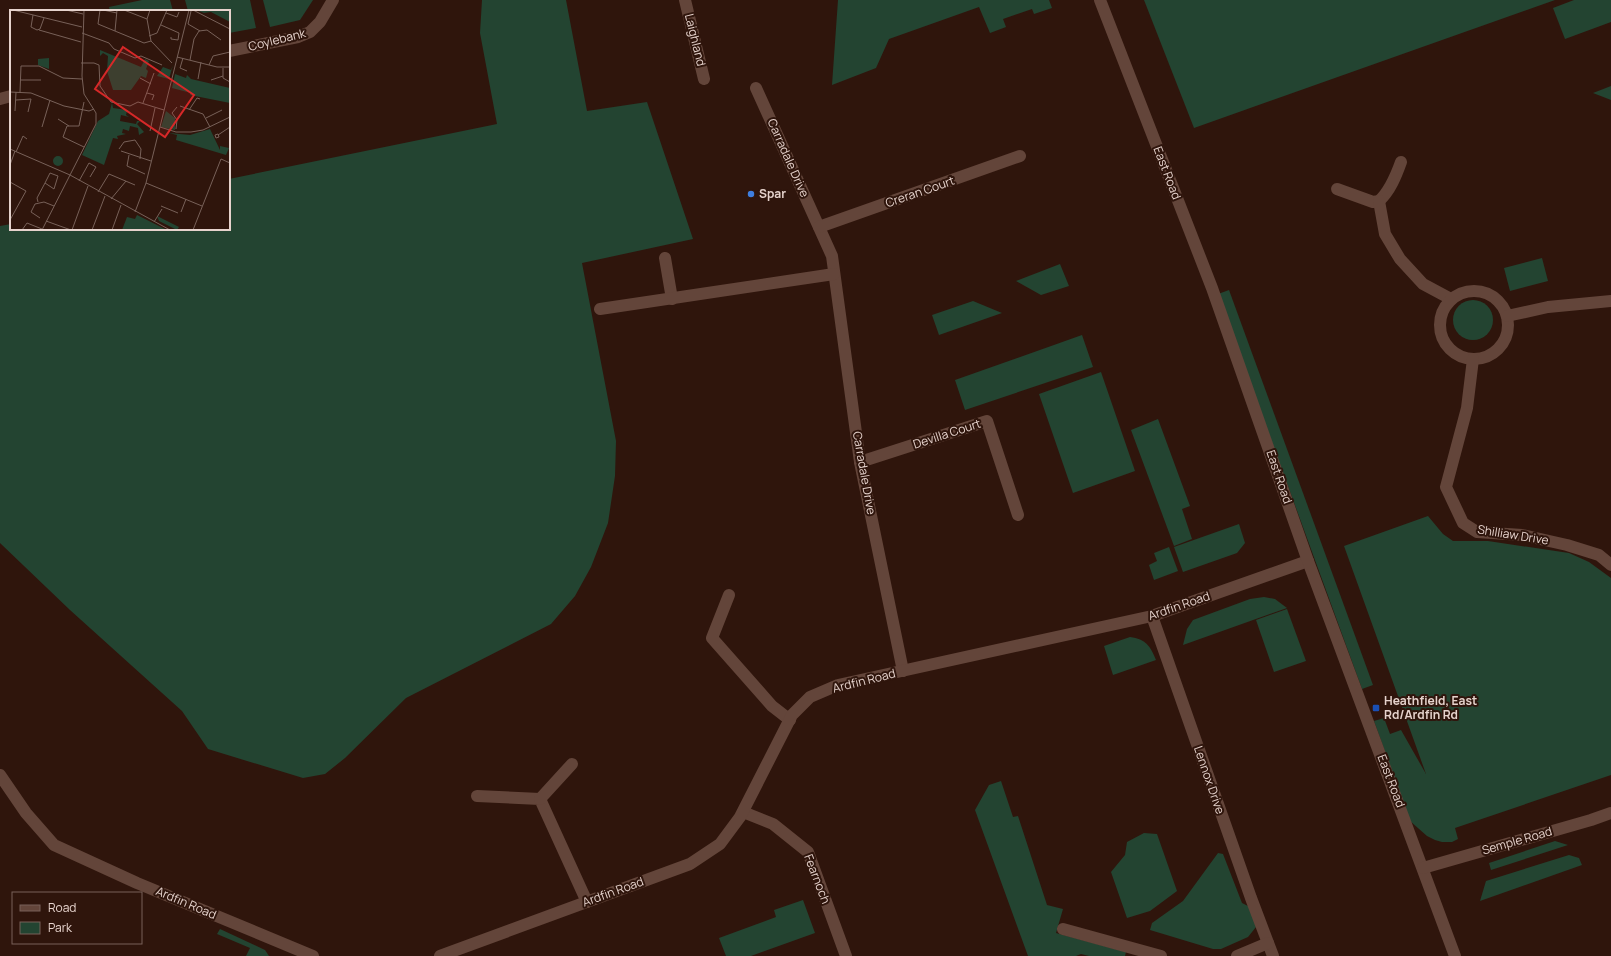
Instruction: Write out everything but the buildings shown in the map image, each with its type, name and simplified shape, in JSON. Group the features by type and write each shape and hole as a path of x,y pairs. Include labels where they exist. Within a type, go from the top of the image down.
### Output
{"street":[{"name":"Coylebank","path":"230,51 298,37 310,32 320,22 333,0"},
{"name":"Laighland","path":"685,0 704,79"},
{"name":"East Road","path":"1100,0 1212,288 1308,561 1455,956"},
{"name":"Carradale Drive","path":"756,88 832,256 860,462 903,671"},
{"path":"0,99 10,96"},
{"name":"Creran Court","path":"819,227 1020,156"},
{"path":"1337,189 1373,202 1379,201 1385,196 1401,162"},
{"path":"1379,201 1385,234 1400,258 1423,284 1451,299"},
{"path":"665,258 672,299"},
{"path":"600,309 834,274"},
{"path":"1472,290 1484,292 1494,297 1502,305 1507,316 1508,327 1506,337 1501,346 1484,358 1463,358 1454,353 1447,346 1442,337 1440,327 1441,317 1451,299 1461,293 1472,290"},
{"path":"1507,316 1548,307 1611,301"},
{"name":"Shilliaw Drive","path":"1473,359 1467,408 1446,486 1463,523 1477,532 1522,535 1567,545 1599,555 1611,564"},
{"name":"Devilla Court","path":"860,462 987,421 1018,515"},
{"name":"Ardfin Road","path":"440,956 690,864 720,844 742,812 792,715 810,697 838,685 1152,616 1308,561"},
{"path":"729,595 712,638 772,706 790,720"},
{"name":"Lennox Drive","path":"1152,616 1251,898 1273,956"},
{"path":"540,799 572,764"},
{"name":"Ardfin Road","path":"2,782 26,813 54,845 137,883 312,956"},
{"path":"477,796 540,799"},
{"path":"540,799 587,902"},
{"name":"Fearnoch","path":"742,812 773,824 808,852 846,956"},
{"name":"Semple Road","path":"1423,868 1611,813"},
{"path":"1063,929 1161,956"},
{"path":"1237,956 1268,943"}],"green space":[{"path":"142,0 170,0 173,10 110,10 109,7"},
{"path":"185,0 250,0 256,28 230,33 230,10 188,10"},
{"path":"263,0 313,0 300,20 270,27"},
{"path":"482,0 566,0 587,111 647,102 693,239 582,263 616,441 615,476 608,523 591,567 575,596 551,624 406,698 345,758 325,774 303,778 208,749 182,711 70,610 0,543 0,226 10,224 10,230 230,230 230,179 497,124 480,33"},
{"path":"838,0 1049,0 1052,8 1034,14 1032,9 1003,19 1006,27 990,33 979,7 889,39 876,68 832,85"},
{"path":"1144,0 1555,0 1194,128"},
{"path":"1574,0 1611,0 1611,22 1565,39 1553,8"},
{"path":"1611,86 1611,100 1593,93"},
{"path":"1542,258 1548,281 1510,291 1504,268"},
{"path":"1060,264 1069,286 1041,295 1016,281"},
{"path":"1229,290 1373,685 1362,689 1218,294"},
{"path":"1477,300 1484,303 1490,309 1493,320 1492,328 1484,337 1477,340 1469,340 1462,337 1454,328 1453,316 1456,309 1465,301"},
{"path":"973,301 1002,313 939,335 932,315"},
{"path":"1082,335 1093,367 965,410 955,380"},
{"path":"1101,372 1135,471 1073,493 1039,394"},
{"path":"1158,419 1190,506 1182,509 1192,539 1174,546 1131,430"},
{"path":"1428,516 1443,534 1453,541 1488,541 1569,553 1589,562 1611,578 1611,775 1455,828 1458,839 1452,842 1442,842 1427,836 1410,821 1374,721 1384,718 1390,734 1401,730 1426,774 1344,546"},
{"path":"1239,524 1245,543 1237,553 1183,572 1174,547"},
{"path":"1169,547 1178,571 1154,580 1149,565 1157,561 1154,553"},
{"path":"1264,597 1275,599 1287,608 1183,645 1187,629 1193,620 1250,599"},
{"path":"1287,609 1306,661 1274,672 1256,620"},
{"path":"1130,637 1144,641 1152,651 1156,660 1113,675 1104,646"},
{"path":"1001,781 1013,817 1018,816 1047,905 1063,909 1056,933 1126,952 1125,956 1089,956 1081,954 1076,956 1028,956 975,810 989,785"},
{"path":"1144,833 1157,834 1177,891 1150,911 1127,918 1111,872 1125,855 1127,842"},
{"path":"1555,841 1568,845 1491,870 1489,863"},
{"path":"1218,853 1223,854 1242,903 1254,909 1256,927 1248,937 1221,949 1213,949 1150,930 1152,923 1183,901"},
{"path":"1569,855 1579,858 1582,865 1480,901 1486,881"},
{"path":"803,900 815,933 751,956 726,956 719,938 776,917 774,910"},
{"path":"220,929 265,950 269,956 246,956 250,948 217,934"}],"place":[{"name":"Spar","path":"751,194"},
{"name":"Heathfield, East Rd/Ardfin Rd","path":"1376,708"}]}
